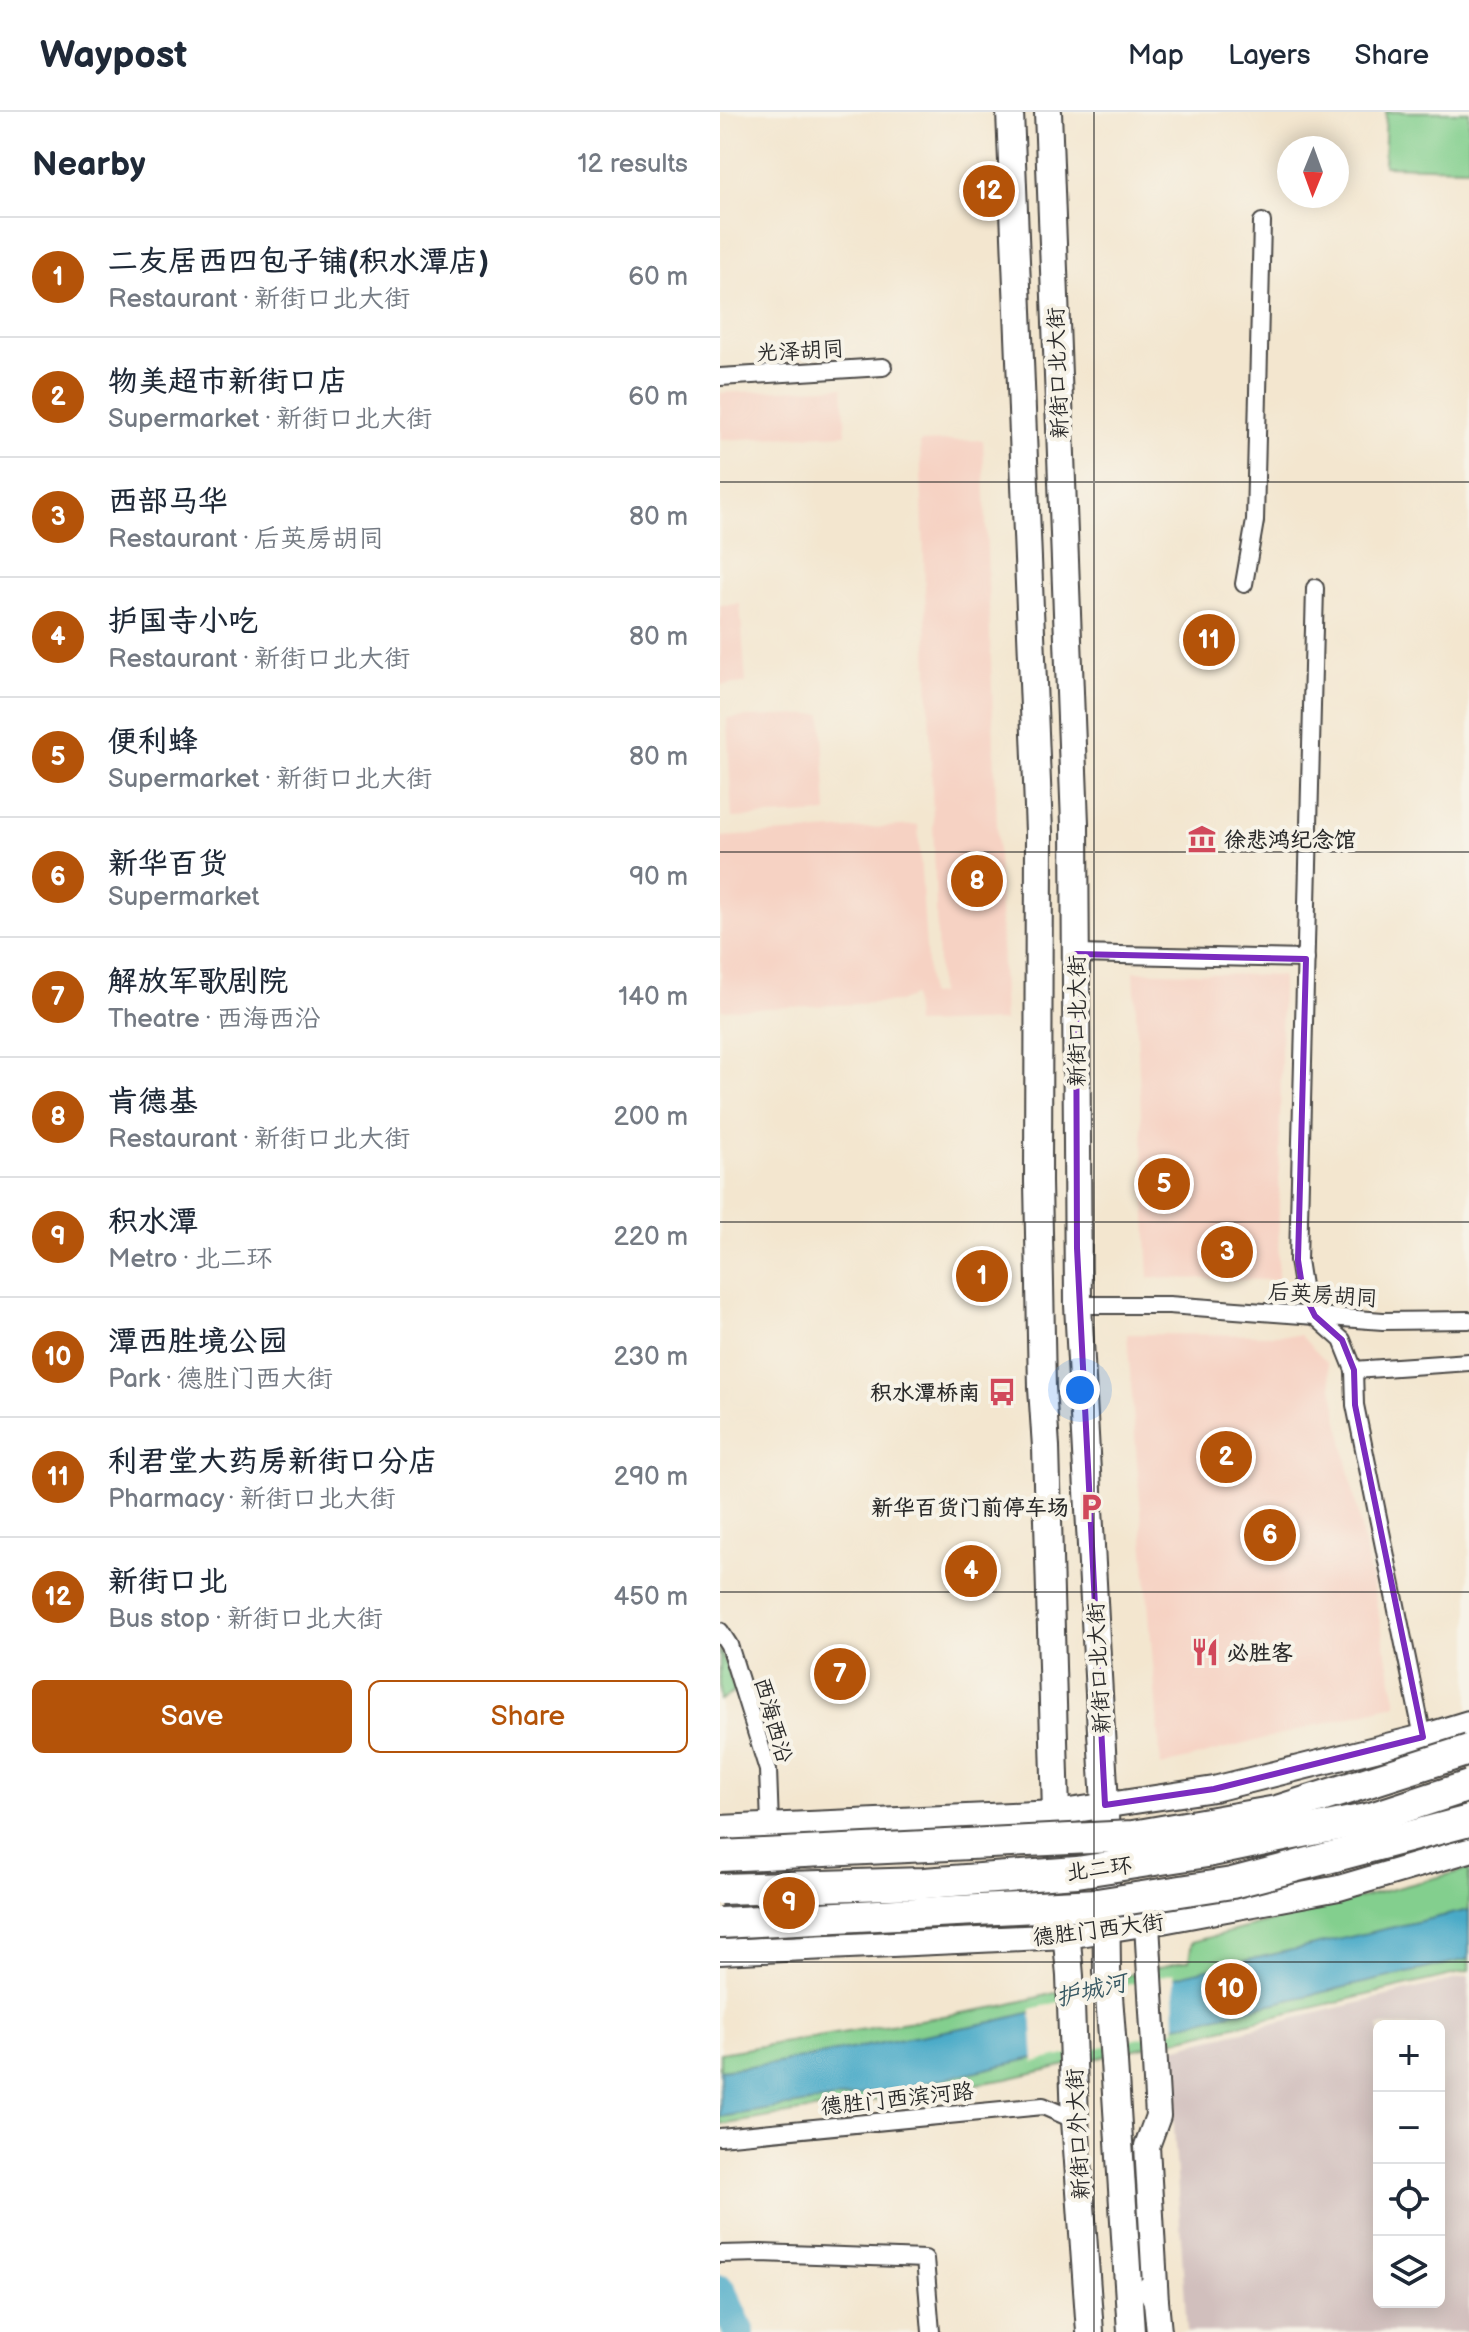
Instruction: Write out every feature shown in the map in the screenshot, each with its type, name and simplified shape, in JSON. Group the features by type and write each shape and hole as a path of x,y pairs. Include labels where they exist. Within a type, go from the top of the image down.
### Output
{"highway":[{"path":"720,1856 1133,1836 1277,1811 1469,1750"},
{"name":"北二环","path":"720,1889 924,1883 1077,1872 1207,1852 1371,1818 1469,1786"},
{"name":"北二环","path":"720,1923 1097,1904 1232,1883 1469,1821"}],"main road":[{"name":"新街口北大街","path":"1010,112 1039,832 1038,1182 1042,1388 1056,1813 1067,1936"},
{"name":"新街口北大街","path":"1048,112 1075,824 1078,1305 1105,1805 1105,1930"},
{"name":"新街口外大街","path":"1105,1930 1131,2332"},
{"name":"新街口外大街","path":"1067,1936 1075,2120 1090,2332"}],"street":[{"path":"1244,584 1255,521 1262,222"},
{"name":"光泽胡同","path":"720,377 883,367"},
{"path":"1315,588 1298,1260 1303,1292 1315,1316 1342,1340 1354,1370 1355,1405 1423,1737 1462,1853"},
{"path":"1076,954 1306,959"},
{"name":"后英房胡同","path":"1078,1305 1169,1305 1383,1321 1469,1320"},
{"path":"1354,1370 1469,1362"},
{"name":"西海西沿","path":"720,1631 729,1645 768,1770 770,1825"},
{"path":"720,1831 770,1825 1056,1813 1214,1789 1469,1723"},
{"path":"720,1868 952,1856 1056,1813"},
{"path":"720,1831 751,1866 754,1951"},
{"name":"德胜门西大街","path":"720,1952 1067,1936 1339,1888 1462,1853"},
{"name":"新街口外大街","path":"1147,1924 1158,2116 1147,2146 1159,2332"},
{"name":"德胜门西滨河路","path":"720,2137 1043,2106 1075,2120"},
{"name":"新街口外大街","path":"1123,2230 1156,2302"},
{"path":"720,2254 925,2259 931,2332"}],"highlighted area":[{"path":"1076,954 1306,959 1298,1260 1303,1292 1315,1316 1342,1340 1354,1370 1355,1405 1423,1737 1214,1789 1105,1805 1077,1248"}],"shaded area":[{"path":"843,387 846,434 720,440 720,393"},
{"path":"983,440 1004,1021 915,1024 913,996 898,1002 721,1010 720,837 918,825 929,995 939,994 920,442"},
{"path":"740,604 746,683 720,685 720,605"},
{"path":"822,714 827,813 732,818 727,718"},
{"path":"1134,971 1282,976 1278,1280 1149,1278"},
{"path":"1127,1334 1300,1335 1327,1363 1397,1704 1161,1766"},
{"path":"1469,1976 1469,2332 1187,2332 1169,2049"}],"green space":[{"path":"1386,112 1469,112 1469,168 1384,166"},
{"path":"720,1648 735,1692 720,1700"},
{"path":"1469,1869 1469,1971 1007,2079 720,2125 720,2053 998,2007 1189,1960 1192,1942"}],"water":[{"path":"1469,1910 1469,1959 898,2089 720,2117 720,2070 772,2064 992,2022"}],"pier":[{"path":"1174,1973 1175,2030 1034,2062 1031,2009"}],"waterway":[{"path":"720,2291 739,2332"}],"place":[{"name":"新街口北","path":"989,191"},
{"name":"利君堂大药房新街口分店","path":"1209,640"},
{"name":"徐悲鸿纪念馆","path":"1202,839"},
{"name":"肯德基","path":"977,881"},
{"name":"便利蜂","path":"1164,1184"},
{"name":"西部马华","path":"1227,1252"},
{"name":"二友居西四包子铺(积水潭店)","path":"982,1276"},
{"name":"积水潭桥南","path":"1002,1392"},
{"name":"物美超市新街口店","path":"1226,1457"},
{"name":"新华百货门前停车场","path":"1091,1507"},
{"name":"新华百货","path":"1270,1535"},
{"name":"护国寺小吃","path":"971,1571"},
{"name":"必胜客","path":"1205,1652"},
{"name":"解放军歌剧院","path":"840,1674"},
{"name":"积水潭","path":"789,1903"},
{"name":"潭西胜境公园","path":"1231,1989"}],"water label":[{"name":"护城河","path":"1091,1990"}]}
